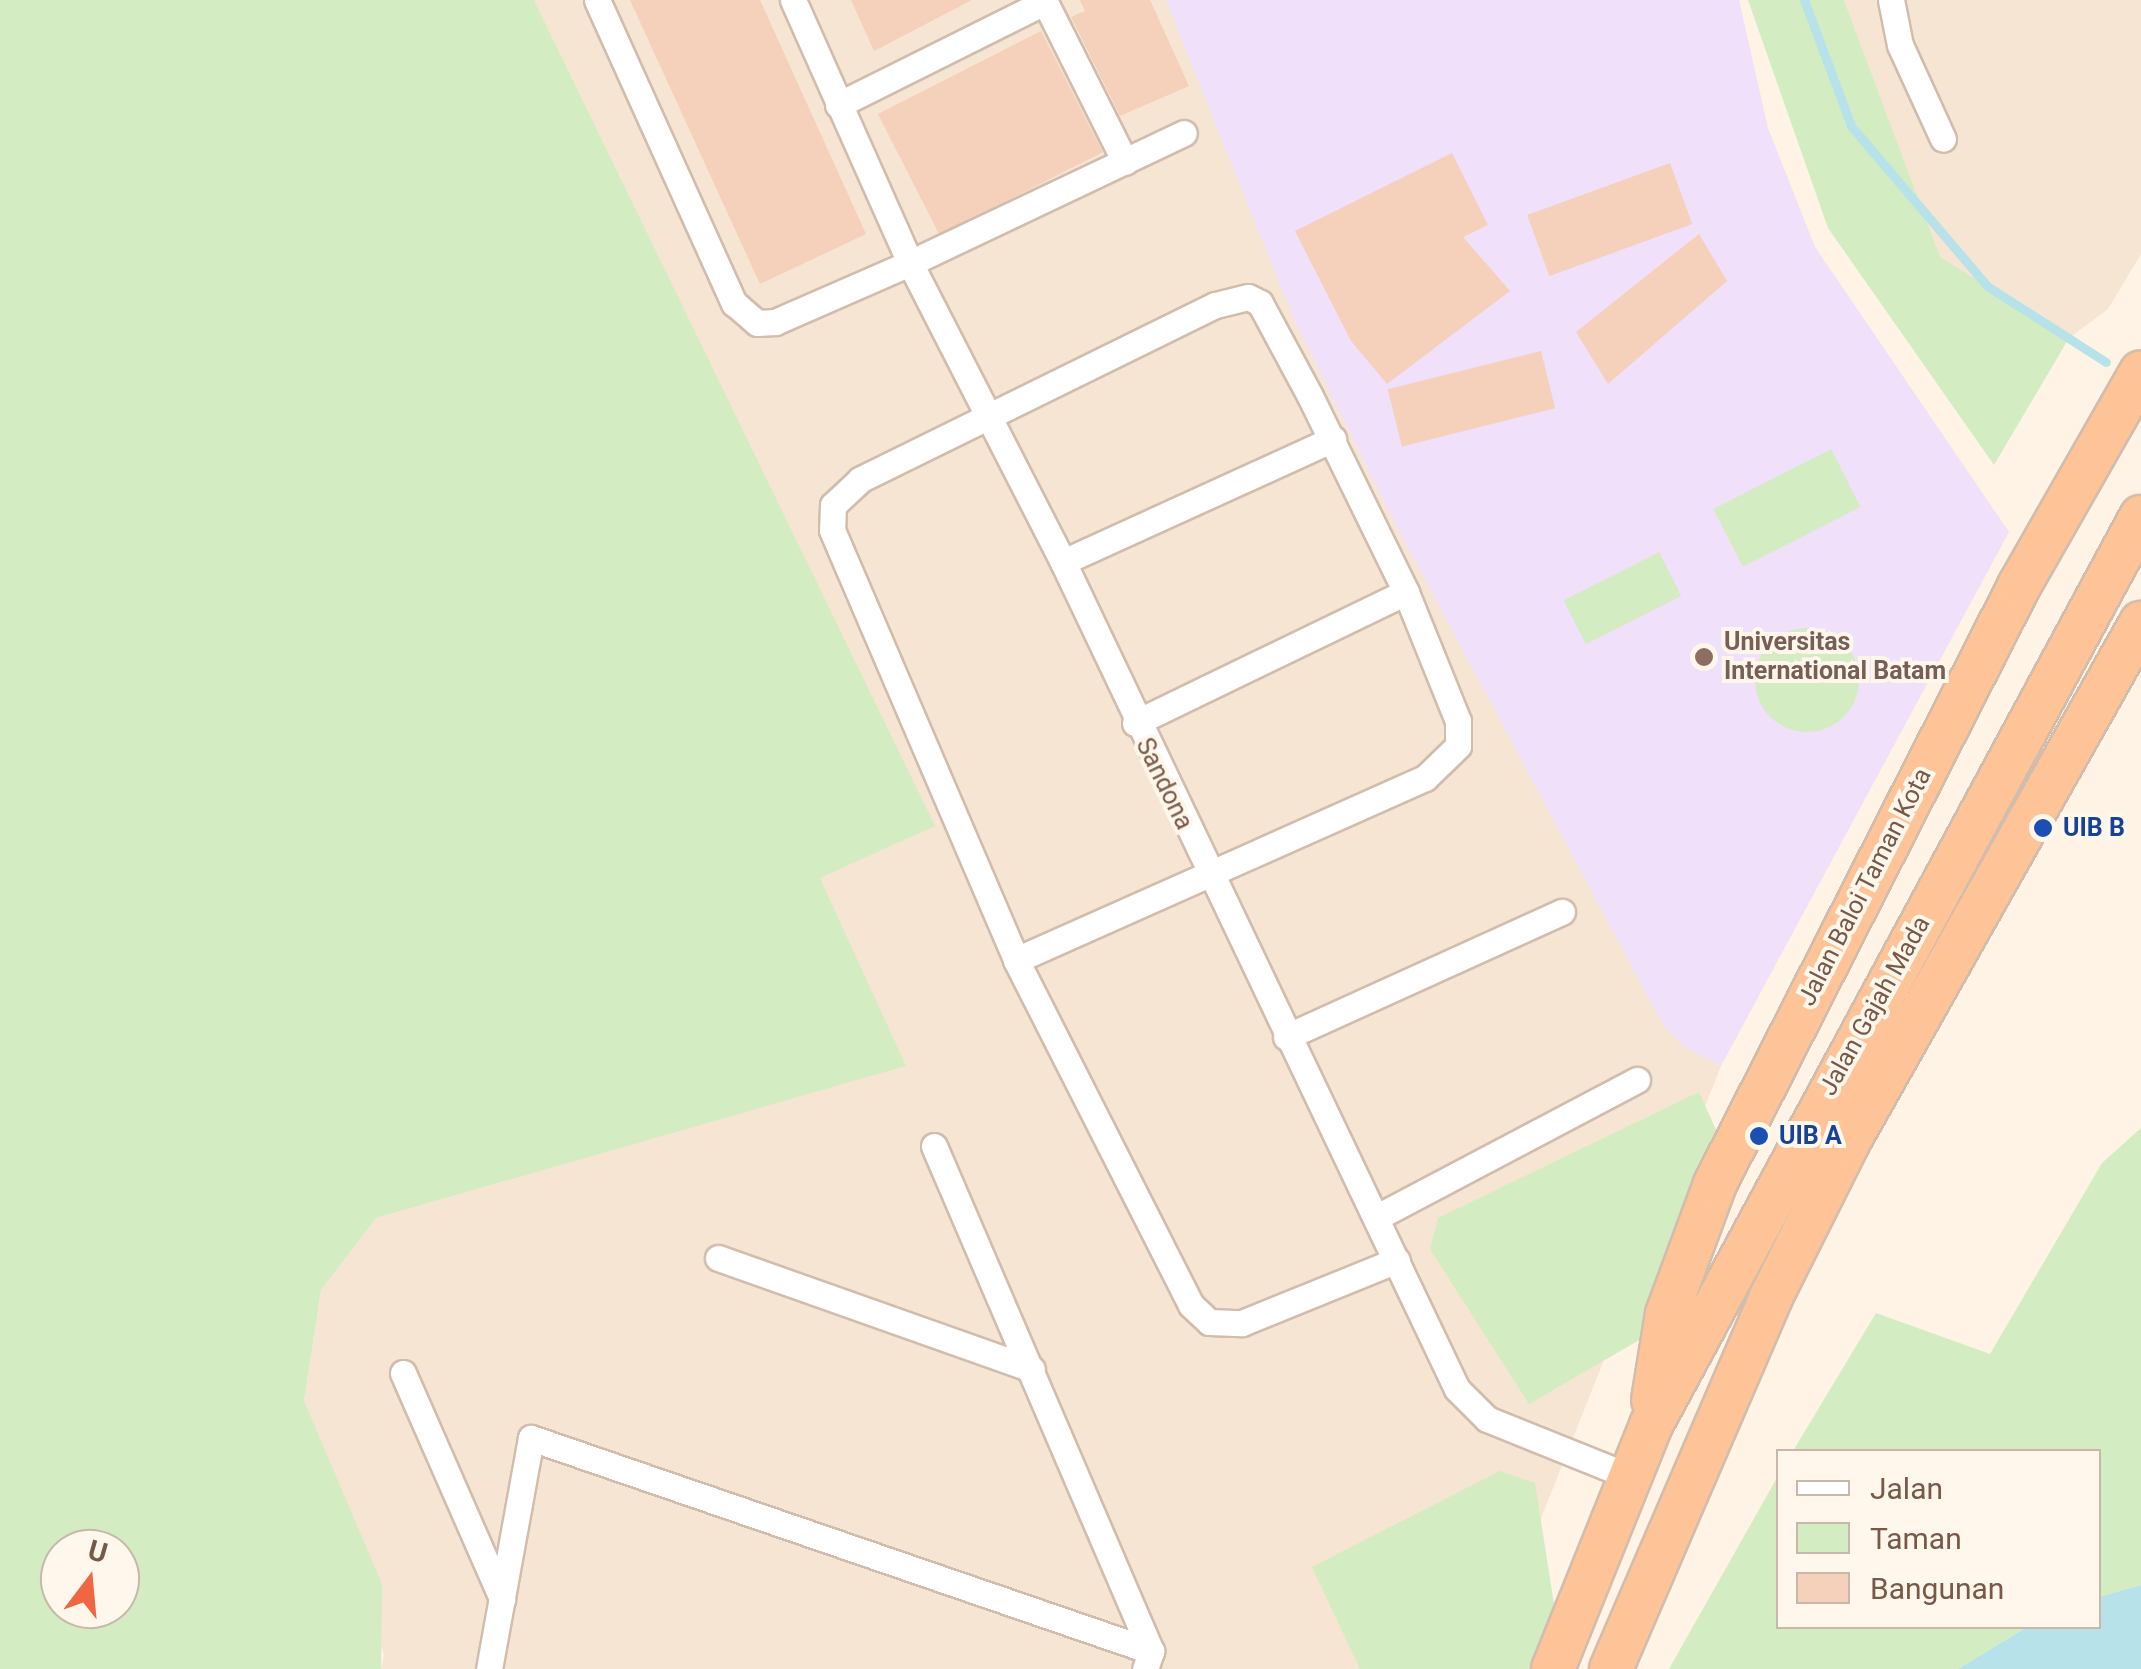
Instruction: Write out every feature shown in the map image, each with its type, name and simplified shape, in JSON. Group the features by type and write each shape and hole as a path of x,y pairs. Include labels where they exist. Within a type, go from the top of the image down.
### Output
{"highway":[{"name":"Jalan Baloi Taman Kota","path":"1651,1425 1667,1314 1716,1184 1914,788 2126,418 2141,372"},
{"name":"Jalan Gajah Mada","path":"1554,1669 1651,1425 2141,517"},
{"name":"Jalan Gajah Mada","path":"1612,1669 1770,1299 1848,1141 2141,623"}],"street":[{"path":"598,0 743,316 775,322 910,263 1184,132"},
{"name":"Sandona","path":"792,0 910,263 985,418 1063,562 1134,723 1377,1217 1457,1389 1487,1419 1628,1476"},
{"path":"1891,0 1900,44 1943,139"},
{"path":"838,104 1045,1 1124,162"},
{"path":"1016,960 1210,877 1425,778 1453,756 1462,734 1406,592 1332,439 1260,304 1248,297 1215,305 860,480 843,492 830,516 1016,960 1191,1306 1210,1322 1261,1318 1397,1260"},
{"path":"1063,562 1332,439"},
{"path":"1134,723 1406,592"},
{"path":"1286,1037 1562,912"},
{"path":"1377,1217 1637,1080"},
{"path":"934,1146 1032,1369 1148,1660"},
{"path":"718,1258 1032,1369"},
{"path":"403,1372 502,1599"},
{"path":"489,1669 531,1438 1148,1660"}],"shaded area":[{"path":"534,0 1166,0 1296,324 1389,512 1664,1026 1687,1049 1721,1066 1481,1669 381,1669 384,1655 304,1401 321,1290 376,1218 905,1066 820,878 934,826"},
{"name":"Universitas International Batam","path":"1166,0 1739,0 1768,128 1815,247 2009,532 1721,1066 1687,1049 1664,1027 1389,512 1296,324"},
{"path":"1844,0 2141,0 2141,254 2108,309 2069,338 1940,258"}],"green space":[{"path":"0,0 534,0 935,826 820,878 906,1066 376,1218 321,1290 304,1401 382,1584 381,1669 0,1669"},
{"path":"1748,0 1844,0 1940,257 2069,338 1994,465 1828,228"},
{"path":"1831,449 1861,507 1743,567 1713,509"},
{"path":"1659,552 1681,596 1586,644 1564,601"},
{"path":"1807,628 1827,632 1850,651 1859,680 1855,700 1836,723 1807,732 1787,728 1764,709 1755,680 1759,660 1778,637"},
{"path":"1699,1092 1722,1143 1641,1339 1529,1404 1430,1249 1438,1218"},
{"path":"2141,1128 2141,1585 2101,1596 2101,1449 1794,1449 1876,1313 1990,1354 2102,1163"},
{"path":"1500,1471 1535,1483 1556,1617 1545,1669 1360,1669 1312,1567"},
{"path":"1776,1480 1776,1629 2024,1629 1958,1669 1669,1669"}],"water":[{"path":"2141,1585 2141,1669 1958,1669 2024,1629 2101,1629 2101,1596"}],"building":[{"path":"630,0 760,0 866,234 760,284"},
{"path":"851,0 972,0 874,51"},
{"path":"1080,0 1150,0 1189,86 1120,116 1071,17 1085,11"},
{"path":"1041,31 1103,152 940,235 878,114"},
{"path":"1452,153 1488,225 1463,237 1510,291 1387,384 1351,341 1295,231"},
{"path":"1670,163 1692,224 1549,276 1527,215"},
{"path":"1699,234 1727,281 1608,384 1576,332"},
{"path":"1541,351 1555,408 1402,446 1388,389"}],"waterway":[{"path":"1804,0 1851,126 1987,286 2106,362"}],"place":[{"name":"Universitas International Batam","path":"1704,657"},
{"name":"UIB B","path":"2043,828"},
{"name":"UIB A","path":"1759,1136"}]}
